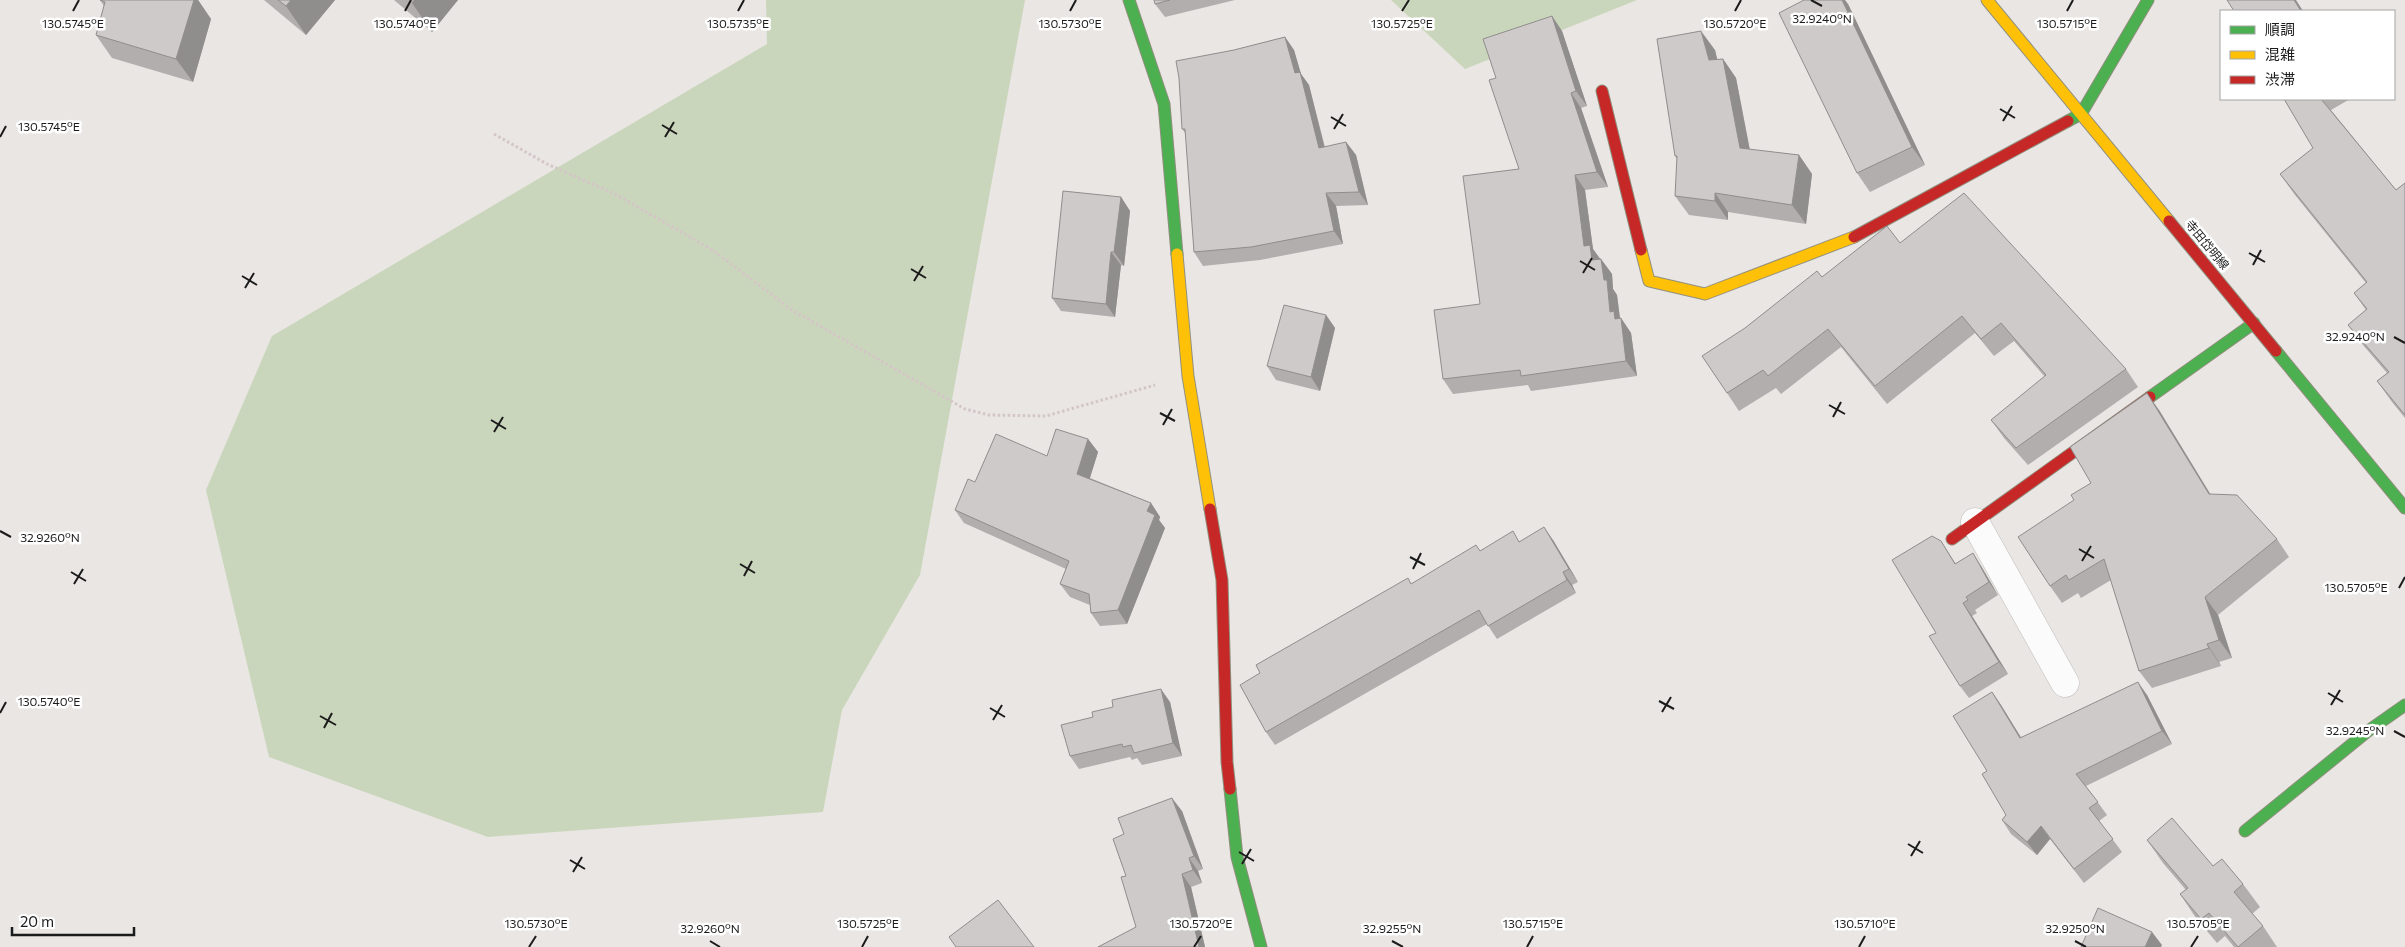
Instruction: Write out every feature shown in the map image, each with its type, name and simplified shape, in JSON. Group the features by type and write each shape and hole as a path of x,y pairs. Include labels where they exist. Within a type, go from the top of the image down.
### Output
{"street":[{"path":"1129,0 1164,104 1188,376 1222,580 1227,762 1237,857 1261,947"},
{"name":"寺田岱明線","path":"1987,0 2254,324 2403,499"},
{"path":"1602,90 1649,281 1705,294 1852,238 2081,114 2148,0"},
{"path":"1952,539 2254,324"},
{"path":"1975,522 2065,683"},
{"path":"2245,831 2368,731 2405,705"}],"path":[{"path":"494,134 547,164 615,194 714,251 792,310 965,409 989,415 1046,416 1188,376"}],"green space":[{"path":"766,0 1025,0 920,575 842,710 823,812 488,837 269,757 206,490 272,336 767,44"},
{"path":"1391,0 1637,0 1465,69"}],"building":[{"path":"100,0 194,0 176,59 96,35 105,2"},
{"path":"278,0 291,0 286,6"},
{"path":"1154,0 1170,0 1155,4"},
{"path":"1804,0 1842,0 1912,147 1857,173 1779,13"},
{"path":"2227,0 2294,0 2300,10 2233,10"},
{"path":"1552,16 1576,91 1571,93 1597,172 1575,175 1584,246 1590,245 1592,260 1601,259 1604,280 1607,280 1610,312 1614,311 1615,319 1621,318 1626,361 1521,376 1520,370 1443,379 1434,310 1480,304 1463,176 1519,169 1489,80 1496,78 1483,39"},
{"path":"1701,31 1709,60 1723,59 1740,148 1799,155 1792,205 1715,193 1715,201 1675,196 1677,156 1675,156 1657,39"},
{"path":"1285,37 1295,73 1300,72 1319,148 1346,142 1359,192 1326,193 1334,231 1251,247 1194,252 1185,129 1182,129 1176,61 1234,50"},
{"path":"2285,100 2322,100 2396,190 2405,183 2405,415 2377,381 2389,372 2348,325 2367,309 2354,293 2367,282 2280,174 2313,148"},
{"path":"1063,191 1121,197 1114,252 1111,252 1106,304 1052,298"},
{"path":"1964,193 2126,369 2016,448 1991,420 2046,375 2001,323 1981,339 1962,316 1875,386 1828,329 1768,376 1763,370 1727,393 1702,356 1745,328 1817,271 1822,277 1887,226 1900,243"},
{"path":"1284,305 1326,315 1311,377 1267,366"},
{"path":"2147,393 2209,494 2237,495 2277,539 2205,597 2219,640 2207,644 2209,648 2139,671 2104,559 2069,580 2066,575 2050,586 2018,537 2074,500 2071,495 2091,483 2070,447"},
{"path":"1056,429 1088,439 1077,474 1151,503 1147,511 1155,515 1118,610 1091,613 1089,594 1060,584 1069,561 955,510 968,479 975,482 996,434 1047,456"},
{"path":"1544,527 1569,569 1563,572 1567,580 1488,626 1479,610 1266,732 1240,685 1260,673 1256,665 1408,578 1411,584 1476,545 1480,551 1513,531 1519,542"},
{"path":"1932,536 1941,541 1955,564 1973,553 1989,582 1966,597 1968,600 1963,603 1999,662 1960,686 1929,636 1936,633 1892,560"},
{"path":"2138,682 2162,731 2076,774 2098,802 2089,808 2113,839 2074,869 2041,826 2027,842 2002,820 2006,815 1982,774 1987,771 1953,716 1992,692 2020,738"},
{"path":"1161,689 1173,743 1134,753 1131,745 1123,747 1122,744 1070,756 1061,725 1093,717 1092,712 1113,707 1112,700"},
{"path":"1172,798 1194,856 1189,858 1193,870 1182,874 1199,947 1098,947 1136,927 1121,877 1126,876 1113,839 1124,834 1118,818"},
{"path":"2172,818 2213,866 2222,859 2243,884 2234,892 2263,926 2238,947 2209,913 2201,919 2180,894 2188,888 2147,840"},
{"path":"998,900 1034,947 956,947 949,937"},
{"path":"2098,908 2152,932 2145,947 2081,947"}],"traffic: fast":[{"path":"1129,0 1164,104 1177,254"},
{"path":"2068,121 2081,114 2148,0"},
{"path":"2150,397 2254,323"},
{"path":"2276,351 2405,508"},
{"path":"2245,831 2368,731 2405,705"},
{"path":"1230,789 1237,857 1261,947"}],"traffic: slow":[{"path":"1987,0 2169,221"},
{"path":"1641,250 1649,281 1705,294 1854,237"},
{"path":"1177,254 1188,376 1210,509"}],"traffic: jam":[{"path":"1602,91 1641,250"},
{"path":"1854,237 2068,121"},
{"path":"2169,221 2276,351"},
{"path":"1952,539 2150,397"},
{"path":"1210,509 1222,580 1227,762 1230,789"}]}
